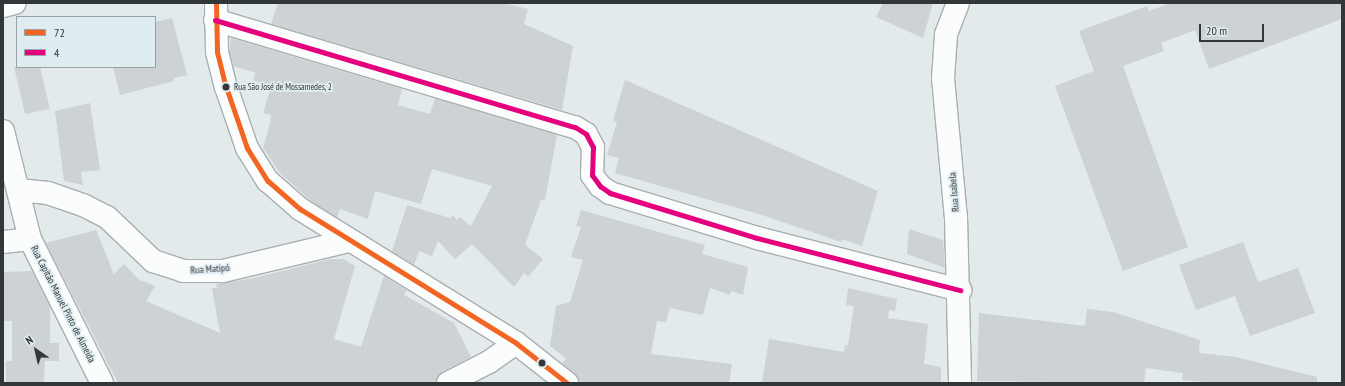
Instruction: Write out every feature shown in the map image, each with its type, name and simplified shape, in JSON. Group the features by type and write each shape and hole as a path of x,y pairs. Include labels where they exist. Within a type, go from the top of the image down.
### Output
{"street":[{"path":"3,6 15,3"},
{"name":"Rua Isabela","path":"958,3 946,36 943,78 960,290 960,383"},
{"path":"567,383 516,343 349,241 300,209 273,186 247,148 222,73 217,52 216,11 574,127 586,134 592,147 592,175 600,186 610,193 757,238 960,290"},
{"name":"Rua Capitão Manuel Pinto de Almeida","path":"3,131 19,190 30,239 102,383"},
{"name":"Rua Matipó","path":"19,190 48,193 89,208 107,217 153,261 182,271 223,270 349,241"},
{"path":"3,242 30,239"},
{"path":"448,383 489,362 516,343"}],"building":[{"path":"278,3 503,3 528,9 524,24 573,46 562,110 271,24"},
{"path":"883,3 933,3 923,38 876,17"},
{"path":"1171,3 1342,3 1342,19 1209,69 1195,30 1161,43 1164,51 1123,66 1188,247 1123,271 1055,86 1094,71 1079,31 1147,6 1149,11"},
{"path":"172,18 187,75 174,78 174,81 120,95 113,68 156,68 156,22"},
{"path":"231,38 402,89 398,105 430,114 435,98 557,135 545,200 541,200 525,245 543,259 528,277 524,273 514,287 472,244 455,259 438,241 432,256 419,251 414,265 392,251 407,205 450,218 453,215 457,220 460,217 471,226 492,186 432,169 421,204 375,191 368,219 340,209 337,218 311,201 280,173 263,148 271,115 263,113 271,87 253,80 256,73 233,66 229,50"},
{"path":"14,67 40,68 50,109 25,114"},
{"path":"625,80 878,191 862,246 842,239 841,242 762,215 615,173 619,158 607,155 617,122 613,121"},
{"path":"90,103 100,170 81,172 83,185 64,181 55,111"},
{"path":"581,210 705,245 702,254 748,267 743,295 731,291 730,295 710,288 703,315 670,308 666,322 657,321 651,354 732,364 729,383 579,383 575,373 562,363 567,359 550,346 556,306 570,302 583,260 571,257 581,227 576,226"},
{"path":"909,229 943,240 945,268 907,254"},
{"path":"96,230 114,274 124,264 138,279 155,286 146,301 220,333 212,288 217,288 216,284 254,278 330,259 343,259 355,266 334,339 361,347 384,276 406,290 404,295 454,323 471,357 442,372 436,383 118,383 46,243"},
{"path":"1243,242 1258,282 1298,268 1315,313 1250,336 1235,296 1196,310 1179,265"},
{"path":"32,271 50,307 50,343 59,343 59,361 45,361 44,383 6,383 6,361 12,361 12,321 3,321 3,272"},
{"path":"848,288 897,299 895,311 889,310 888,318 928,324 924,364 941,367 941,383 762,383 769,339 844,352 845,345 848,345 854,306 846,305"},
{"path":"1087,309 1113,312 1200,340 1199,353 1236,357 1317,377 1317,383 1215,383 1182,380 1183,373 1146,368 1144,383 977,381 979,313 1085,326"}],"transit line":[{"name":"72","path":"216,3 217,52 226,87 247,148 268,181 300,209 516,343 567,383"},
{"name":"4","path":"215,20 575,127 586,134 593,147 592,175 600,186 610,193 757,238 960,290"}],"place":[{"name":"Rua São José de Mossamedes, 2","path":"226,87"}]}
